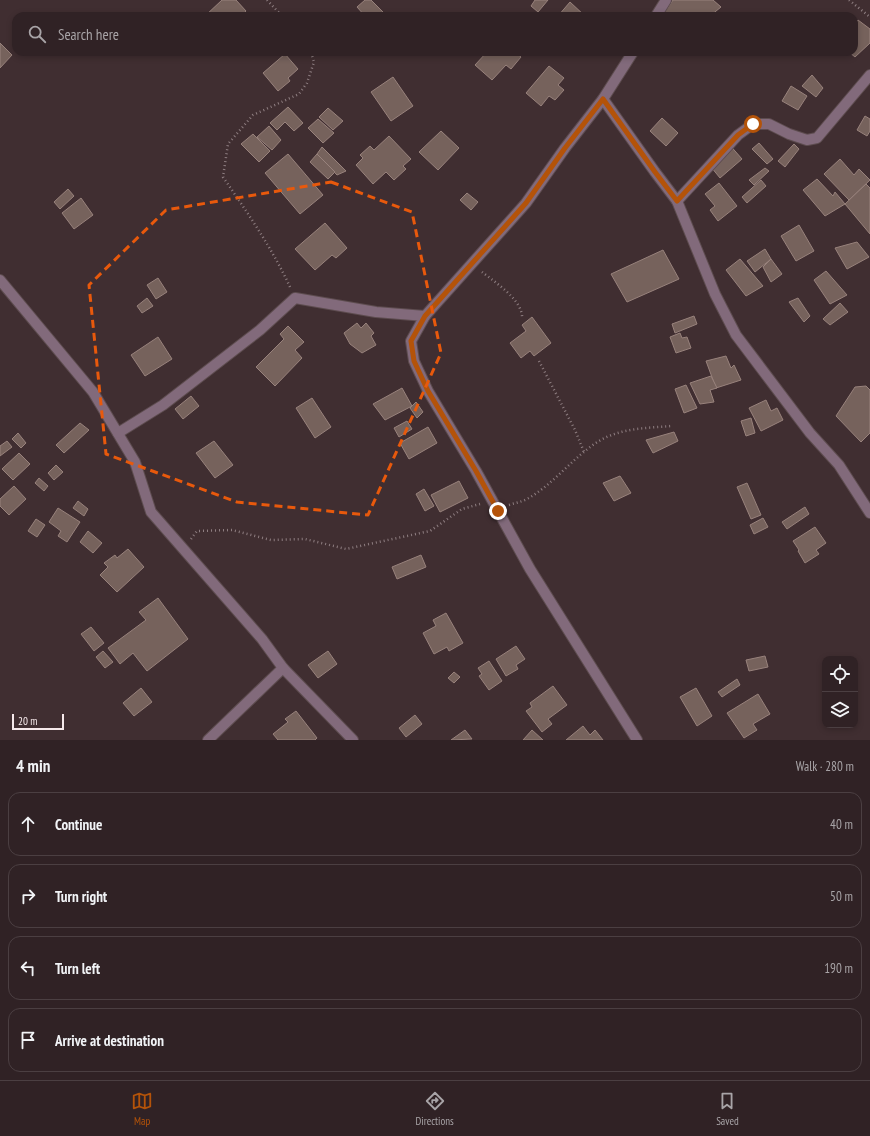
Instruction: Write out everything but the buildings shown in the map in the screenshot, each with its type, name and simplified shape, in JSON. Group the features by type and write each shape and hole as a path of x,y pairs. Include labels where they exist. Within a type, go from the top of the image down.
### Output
{"street":[{"path":"658,12 666,0"},
{"path":"630,56 603,99 565,148 526,203 425,316 411,341 414,361 428,391 498,511 530,570 637,740"},
{"path":"677,201 738,135 753,124 769,124 789,134 807,140 817,138 870,75"},
{"path":"603,99 677,201 715,294 736,335 810,433 839,464 870,512"},
{"path":"0,280 93,392 135,462 151,512 262,639 283,668 353,740"},
{"path":"118,433 163,405 260,330 295,298 376,312 425,316"},
{"path":"208,740 283,668"}],"path":[{"path":"268,0 278,12"},
{"path":"849,0 870,17"},
{"path":"295,298 283,272 223,177 228,144 253,115 299,94 307,83 314,62 312,56"},
{"path":"478,270 495,281 518,302 523,315 522,319"},
{"path":"539,361 575,430 584,452"},
{"path":"498,511 501,508 527,499 553,480 584,452 600,440 628,430 671,426"},
{"path":"184,549 197,531 232,530 271,540 305,539 346,549 430,531 462,509 492,501"}],"highlighted area":[{"path":"331,182 412,212 441,353 368,515 237,502 106,454 89,285 166,210"}],"route":[{"path":"498,511 428,391 414,361 411,341 425,316 526,203 565,148 603,99 677,201 738,135 753,124"}]}
